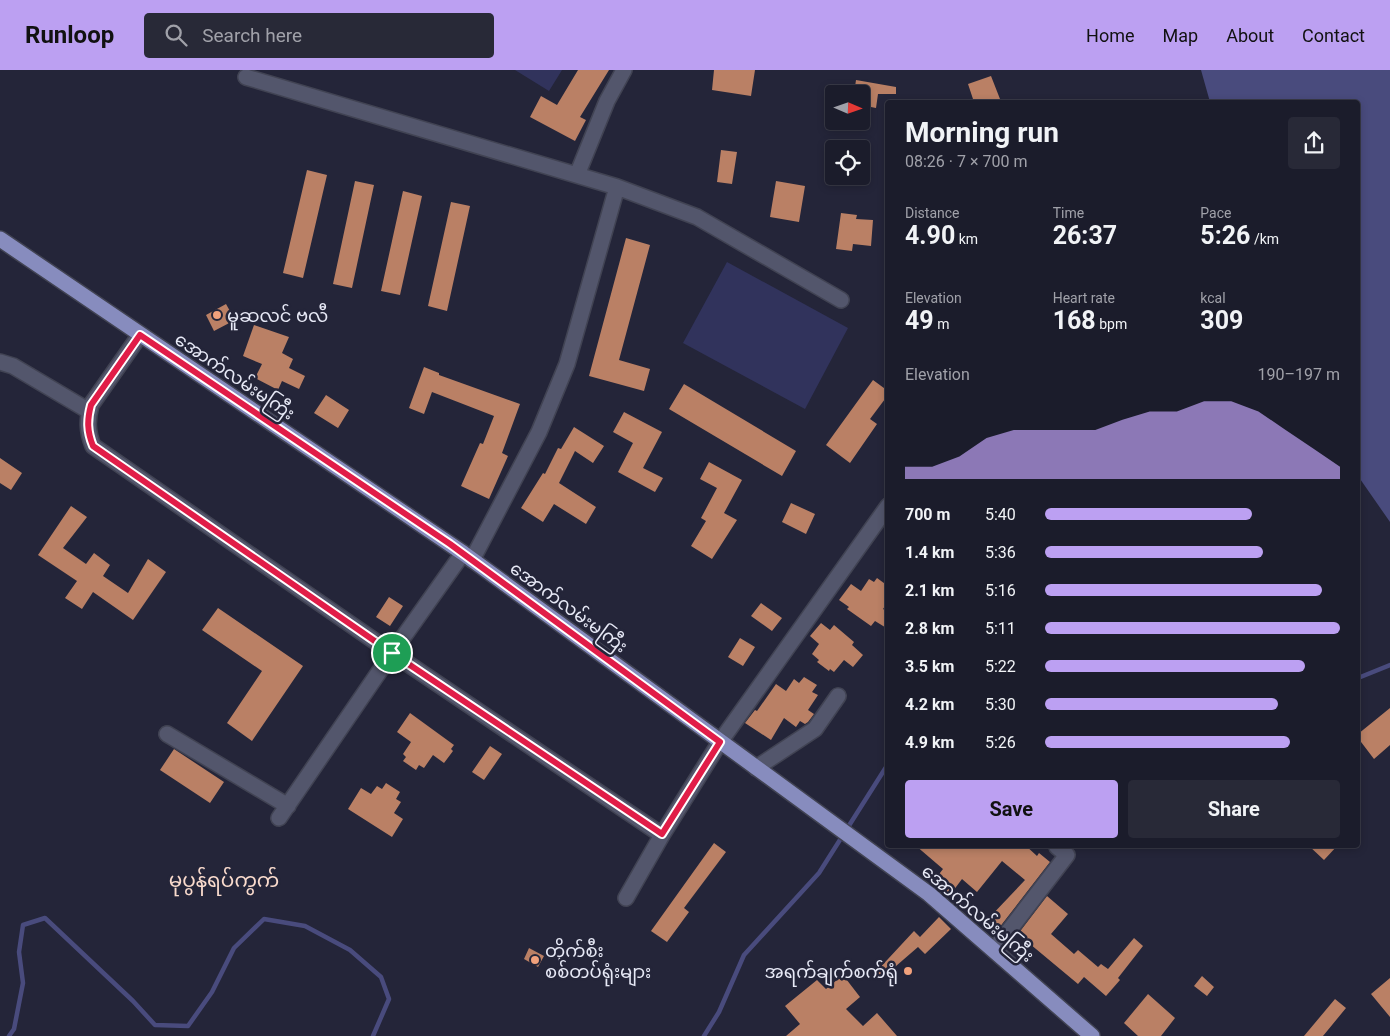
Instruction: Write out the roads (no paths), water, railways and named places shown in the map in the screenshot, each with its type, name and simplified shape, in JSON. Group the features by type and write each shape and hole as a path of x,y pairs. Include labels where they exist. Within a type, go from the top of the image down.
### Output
{"main road":[{"name":"အောက်လမ်းမကြီး","path":"0,239 467,556 929,894 1092,1036"}],"lane":[{"path":"577,175 607,100 624,70"},
{"path":"246,77 617,187 697,217 841,300"},
{"path":"167,734 283,812 392,653 467,556 539,432 567,364 617,187"},
{"path":"140,335 91,405 88,418 88,434 93,446 392,653 662,834"},
{"path":"0,362 13,366 90,411"},
{"path":"626,898 662,834 720,742 885,510"},
{"path":"756,768 815,729 838,696"},
{"path":"994,950 1067,855 1059,848"}],"waterway":[{"path":"1360,677 1390,665"},
{"path":"704,1036 719,1012 744,955 819,873 885,769"},
{"path":"9,1036 14,1029 23,983 19,952 23,925 45,918 133,1001 155,1025 188,1026 212,992 234,948 264,919 305,926 350,950 381,977 389,999 373,1036"}],"place":[{"name":"မူဆလင် ဗလီ","path":"217,315"},
{"name":"တိုက်စီး စစ်တပ်ရုံးများ","path":"535,960"},
{"name":"အရက်ချက်စက်ရုံ","path":"908,971"}],"district":[{"name":"မုပွန်ရပ်ကွက်","path":"224,880"}]}
